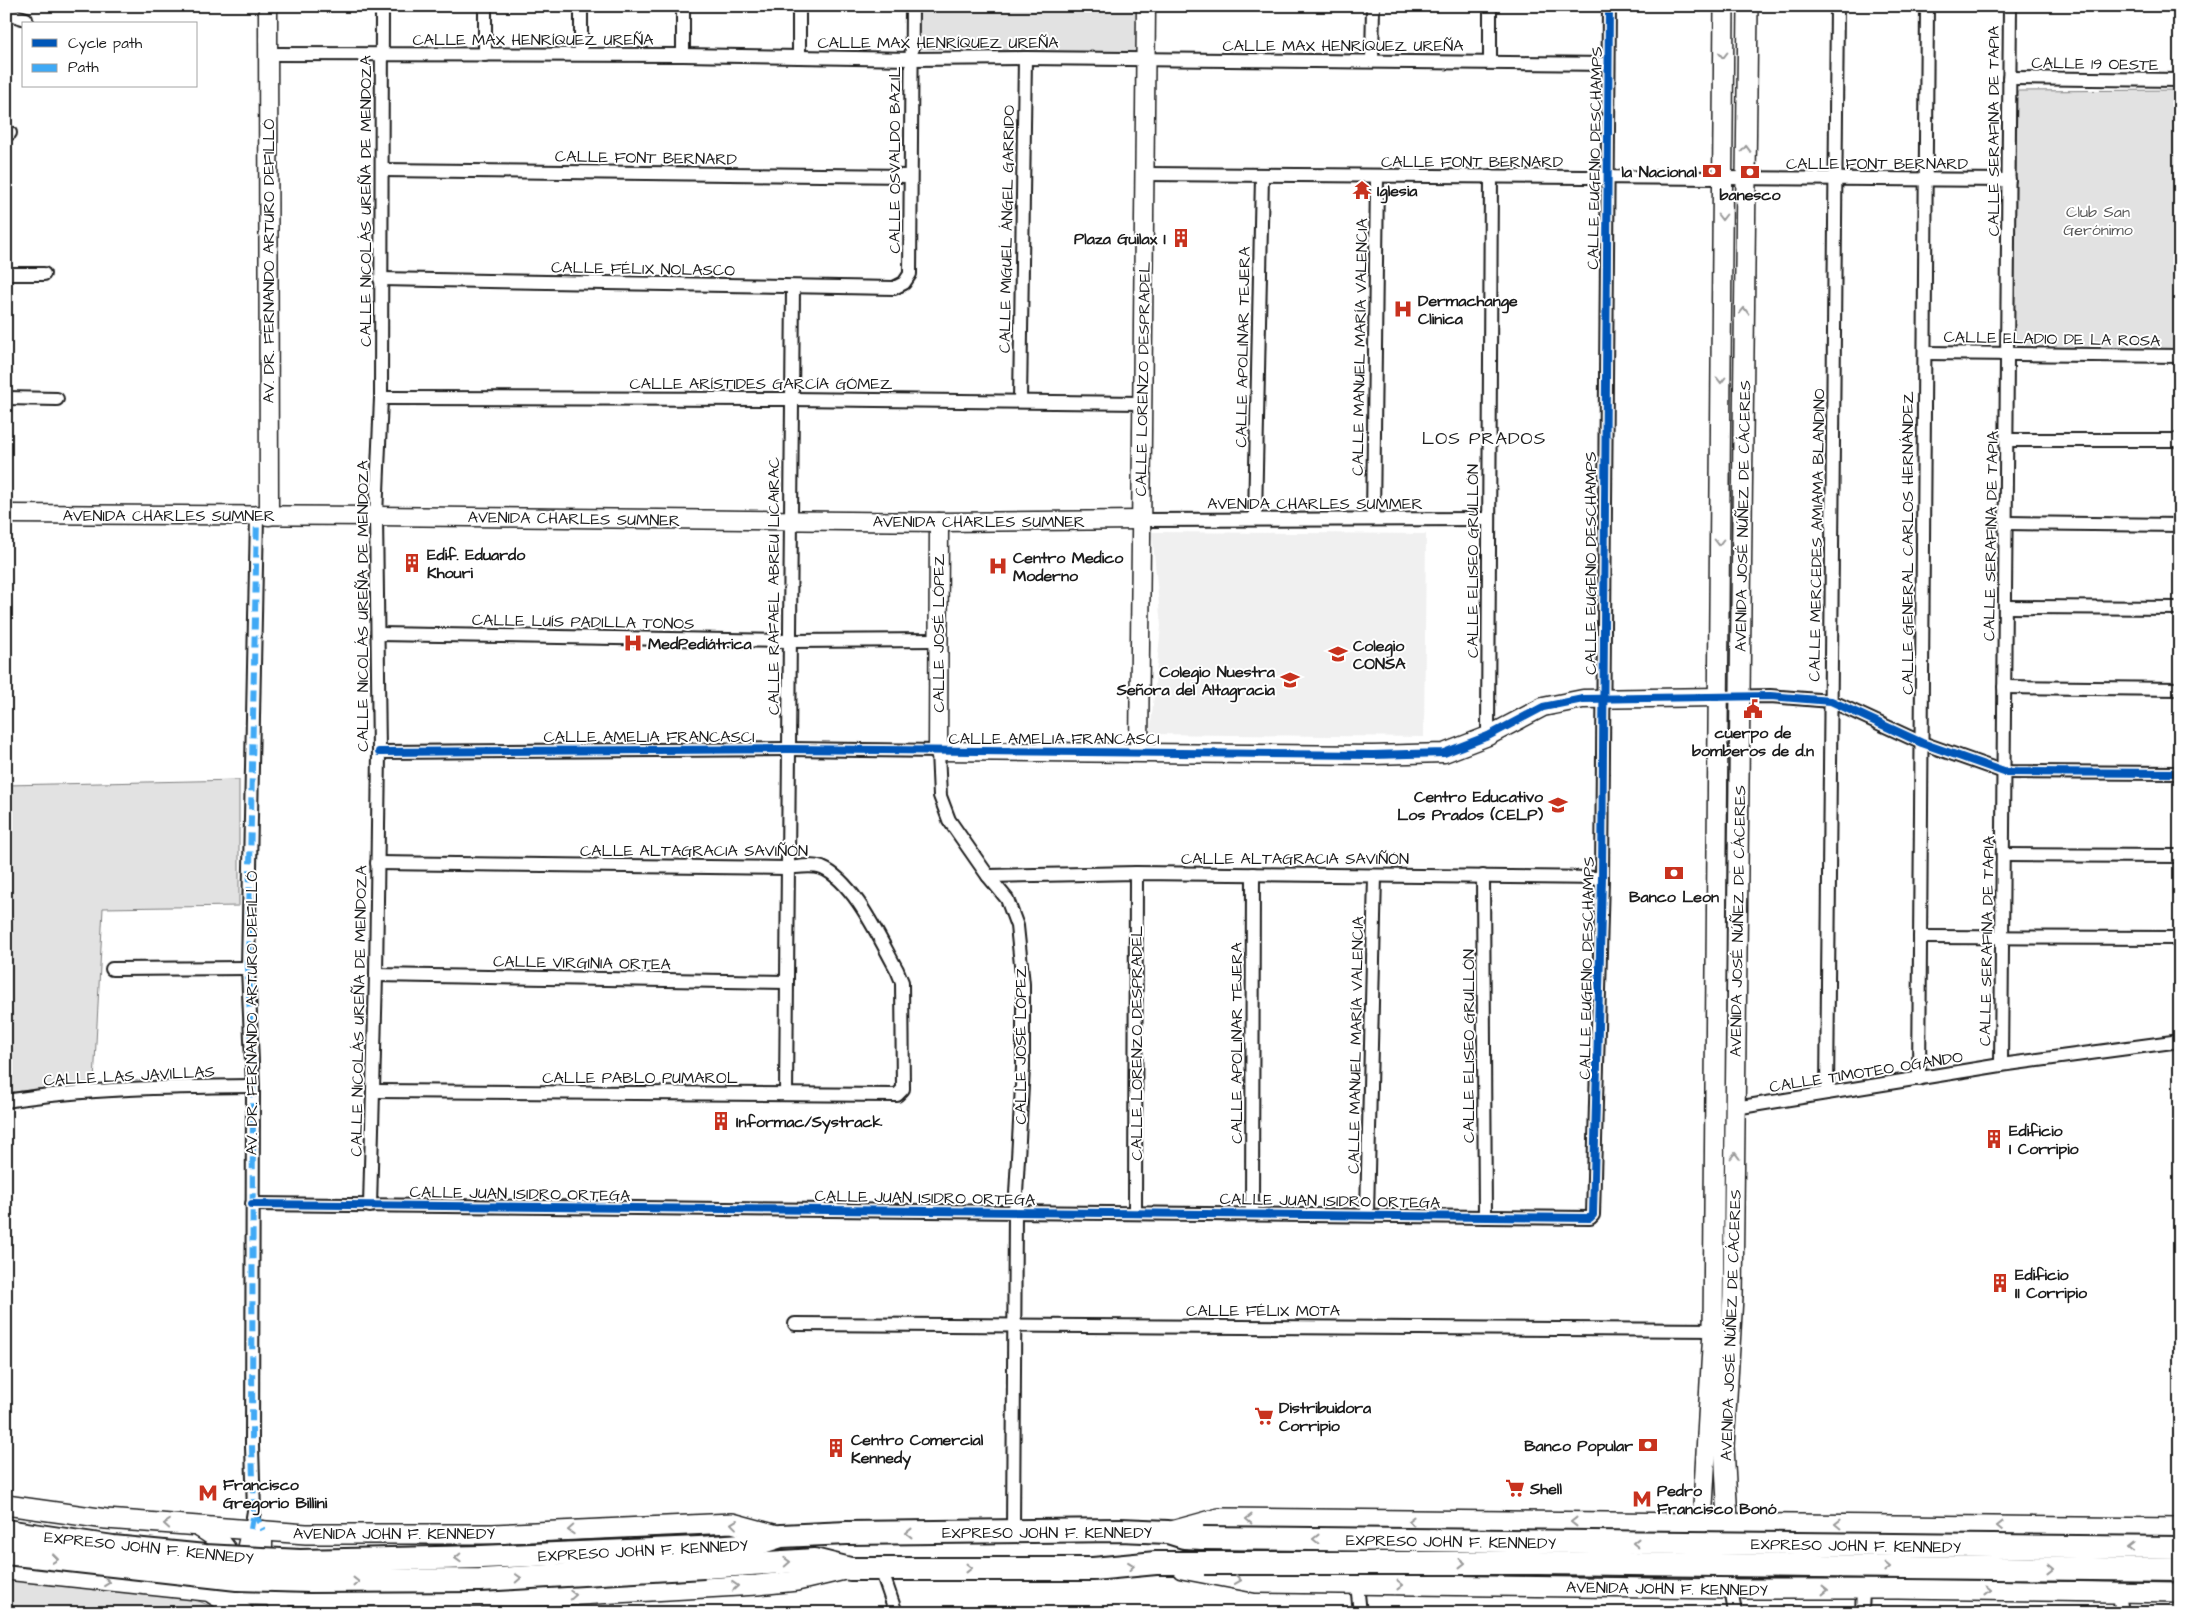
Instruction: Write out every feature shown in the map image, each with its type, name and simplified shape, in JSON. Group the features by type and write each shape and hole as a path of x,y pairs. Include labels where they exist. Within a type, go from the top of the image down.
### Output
{"highway":[{"name":"EXPRESO JOHN F. KENNEDY","path":"6,1553 236,1579 310,1581 480,1580 701,1557 781,1536 1120,1530 1168,1532 1184,1537 1203,1538 2178,1532"},
{"name":"EXPRESO JOHN F. KENNEDY","path":"6,1531 113,1546 205,1556 300,1561 518,1556 814,1560 850,1569 1093,1569 1156,1563 1538,1563 2180,1570"}],"main road":[{"name":"AVENIDA JOSÉ NÚÑEZ DE CÁCERES","path":"1724,6 1718,697 1722,1330 1724,1446 1731,1589"},
{"name":"AVENIDA JOSÉ NÚÑEZ DE CÁCERES","path":"1731,1589 1709,1570 1702,1551 1702,1523 1722,1330 1735,1108 1748,6"},
{"name":"AVENIDA JOHN F. KENNEDY","path":"6,1505 106,1519 198,1526 256,1523 306,1534 493,1534 732,1523 781,1536"},
{"path":"1168,1532 1219,1518 1792,1523 2178,1532"},
{"path":"1643,1522 1675,1531 1683,1537 1688,1553 1686,1568 1679,1576 1647,1588"},
{"path":"1787,1590 1756,1576 1750,1570 1749,1552 1756,1536 1764,1531 1792,1523"},
{"path":"198,1526 223,1544 230,1560 229,1568 222,1581 204,1591"},
{"path":"306,1534 291,1545 288,1551 286,1566 293,1583 307,1596"},
{"name":"AVENIDA JOHN F. KENNEDY","path":"1156,1563 1227,1579 1256,1583 2180,1593"},
{"path":"6,1570 204,1591 230,1603 244,1604 272,1595 478,1598 638,1592 797,1581 850,1569"},
{"path":"323,1613 336,1604 358,1597"}],"street":[{"name":"AV. DR. FERNANDO ARTURO DEFILLÓ","path":"256,1523 252,1447 253,1086 248,968 263,516 268,6"},
{"name":"CALLE NICOLÁS UREÑA DE MENDOZA","path":"370,1206 378,863 379,752 376,516 380,398 382,6"},
{"path":"485,6 485,55"},
{"path":"581,6 581,54"},
{"path":"683,6 683,55"},
{"path":"799,6 799,57"},
{"name":"CALLE OSVALDO BAZIL","path":"904,283 910,274 909,176 912,6"},
{"name":"CALLE LORENZO DESPRADEL","path":"1139,752 1146,6"},
{"path":"1372,61 1373,6"},
{"path":"1490,6 1490,62"},
{"name":"CALLE EUGENIO DESCHAMPS","path":"1595,1211 1602,878 1609,6"},
{"name":"CALLE MERCEDES AMIAMA BLANDINO","path":"1827,1094 1837,6"},
{"name":"CALLE GENERAL CARLOS HERNÁNDEZ","path":"1919,1079 1927,6"},
{"name":"CALLE SERAFINA DE TAPIA","path":"2001,1065 2010,6"},
{"path":"6,13 26,19"},
{"name":"CALLE MAX HENRÍQUEZ UREÑA","path":"267,54 382,56 581,54 911,59 1024,58 1608,64"},
{"name":"CALLE MIGUEL ÁNGEL GARRIDO","path":"1020,401 1024,58"},
{"name":"CALLE 19 OESTE","path":"2009,78 2180,80"},
{"name":"CALLE FONT BERNARD","path":"382,170 909,176"},
{"name":"CALLE FONT BERNARD","path":"1144,174 2009,180"},
{"name":"CALLE APOLINAR TEJERA","path":"1255,518 1262,176"},
{"name":"CALLE MANUEL MARÍA VALENCIA","path":"1373,519 1377,176"},
{"name":"CALLE ELISEO GRULLÓN","path":"1488,736 1491,176"},
{"path":"6,274 44,274"},
{"name":"CALLE FÉLIX NOLASCO","path":"380,280 894,288 904,283"},
{"name":"CALLE RAFAEL ABREU LICAIRAC","path":"786,1094 793,287"},
{"name":"CALLE ELADIO DE LA ROSA","path":"1925,353 2180,356"},
{"path":"6,398 57,398"},
{"name":"CALLE ARÍSTIDES GARCÍA GÓMEZ","path":"380,398 791,399 1142,403"},
{"path":"2007,440 2180,440"},
{"name":"AVENIDA CHARLES SUMNER","path":"6,514 939,522 1141,520"},
{"name":"AVENIDA CHARLES SUMMER","path":"1141,520 1255,518 1489,519"},
{"name":"CALLE JOSÉ LÓPEZ","path":"939,522 938,752 940,796 949,820 988,876 1007,899 1017,926 1023,984 1023,1068 1015,1212 1013,1531"},
{"path":"2006,522 2180,524"},
{"path":"2005,607 2180,608"},
{"name":"CALLE LUÍS PADILLA TONOS","path":"378,634 789,641 938,640"},
{"path":"2004,687 2180,688"},
{"path":"1718,697 1770,696 1831,701 1922,743 2004,772 2180,773"},
{"name":"CALLE AMELIA FRANCASCI","path":"379,752 788,749 1373,755 1444,753 1488,736 1543,708 1583,699 1718,697"},
{"path":"2003,855 2180,856"},
{"name":"CALLE ALTAGRACIA SAVIÑÓN","path":"378,863 787,868 809,866 822,868 852,892 902,982 903,1089"},
{"name":"CALLE LORENZO DESPRADEL","path":"1135,1212 1136,874"},
{"name":"CALLE APOLINAR TEJERA","path":"1252,1213 1253,874"},
{"name":"CALLE ALTAGRACIA SAVIÑÓN","path":"988,876 1253,874 1602,878"},
{"name":"CALLE MANUEL MARÍA VALENCIA","path":"1367,1214 1375,876"},
{"name":"CALLE ELISEO GRULLÓN","path":"1483,876 1485,1216"},
{"path":"1920,937 2180,938"},
{"path":"112,968 248,968"},
{"name":"CALLE VIRGINIA ORTEA","path":"376,975 786,982"},
{"name":"CALLE TIMOTEO OGANDO","path":"1735,1108 2001,1065 2180,1041"},
{"name":"CALLE LAS JAVILLAS","path":"6,1101 95,1091 253,1086"},
{"name":"CALLE PABLO PUMAROL","path":"374,1091 897,1095 903,1089"},
{"name":"CALLE JUAN ISIDRO ORTEGA","path":"252,1204 1367,1214 1590,1218 1595,1211"},
{"name":"CALLE FÉLIX MOTA","path":"795,1324 1722,1330"},
{"path":"256,1523 263,1577 282,1613"},
{"path":"253,1613 244,1604 240,1573 256,1523"},
{"path":"881,1569 896,1613"},
{"path":"1357,1584 1360,1613"},
{"path":"1731,1589 1735,1613"},
{"path":"1862,1613 1863,1590"},
{"path":"2119,1593 2122,1613"}],"shaded area":[{"name":"Colegio Nuestra Señora del Altagracia","path":"1152,532 1426,534 1424,737 1150,734 1161,626"}],"green space":[{"path":"918,6 1146,6 1146,54 918,48"},
{"name":"Club San Gerónimo","path":"2180,90 2180,350 2014,349 2017,91"},
{"path":"239,780 239,906 103,908 94,1082 6,1093 6,785"},
{"path":"6,1579 194,1599 217,1609 221,1613 6,1613"}],"marked path":[{"path":"251,1529 254,1511 252,1447 253,1086 248,968 257,516"},
{"path":"254,1512 263,1530"}],"cycle path":[{"path":"252,1204 1590,1218 1593,1215 1602,878 1609,6"},
{"path":"379,752 788,749 1373,755 1444,753 1488,736 1543,707 1583,699 1770,696 1831,701 1922,743 2004,772 2180,773"}],"place":[{"name":"la Nacional","path":"1712,171"},
{"name":"banesco","path":"1750,172"},
{"name":"Iglesia","path":"1362,190"},
{"name":"Plaza Guilax I","path":"1181,238"},
{"name":"Dermachange Clinica","path":"1403,309"},
{"name":"Edif. Eduardo Khouri","path":"412,563"},
{"name":"Centro Medico Moderno","path":"998,566"},
{"name":"MedPediátrica","path":"633,643"},
{"name":"Colegio CONSA","path":"1338,654"},
{"name":"Colegio Nuestra Señora del Altagracia","path":"1290,680"},
{"name":"cuerpo de bomberos de d.n","path":"1753,709"},
{"name":"Centro Educativo Los Prados (CELP)","path":"1558,805"},
{"name":"Banco Leon","path":"1674,873"},
{"name":"Informac/Systrack","path":"721,1121"},
{"name":"Edificio I Corripio","path":"1994,1139"},
{"name":"Edificio II Corripio","path":"2000,1283"},
{"name":"Distribuidora Corripio","path":"1264,1416"},
{"name":"Banco Popular","path":"1648,1445"},
{"name":"Centro Comercial Kennedy","path":"836,1448"},
{"name":"Shell","path":"1515,1488"},
{"name":"Francisco Gregorio Billini","path":"208,1493"},
{"name":"Pedro Francisco Bonó","path":"1642,1499"}],"district":[{"name":"LOS PRADOS","path":"1484,438"}]}
